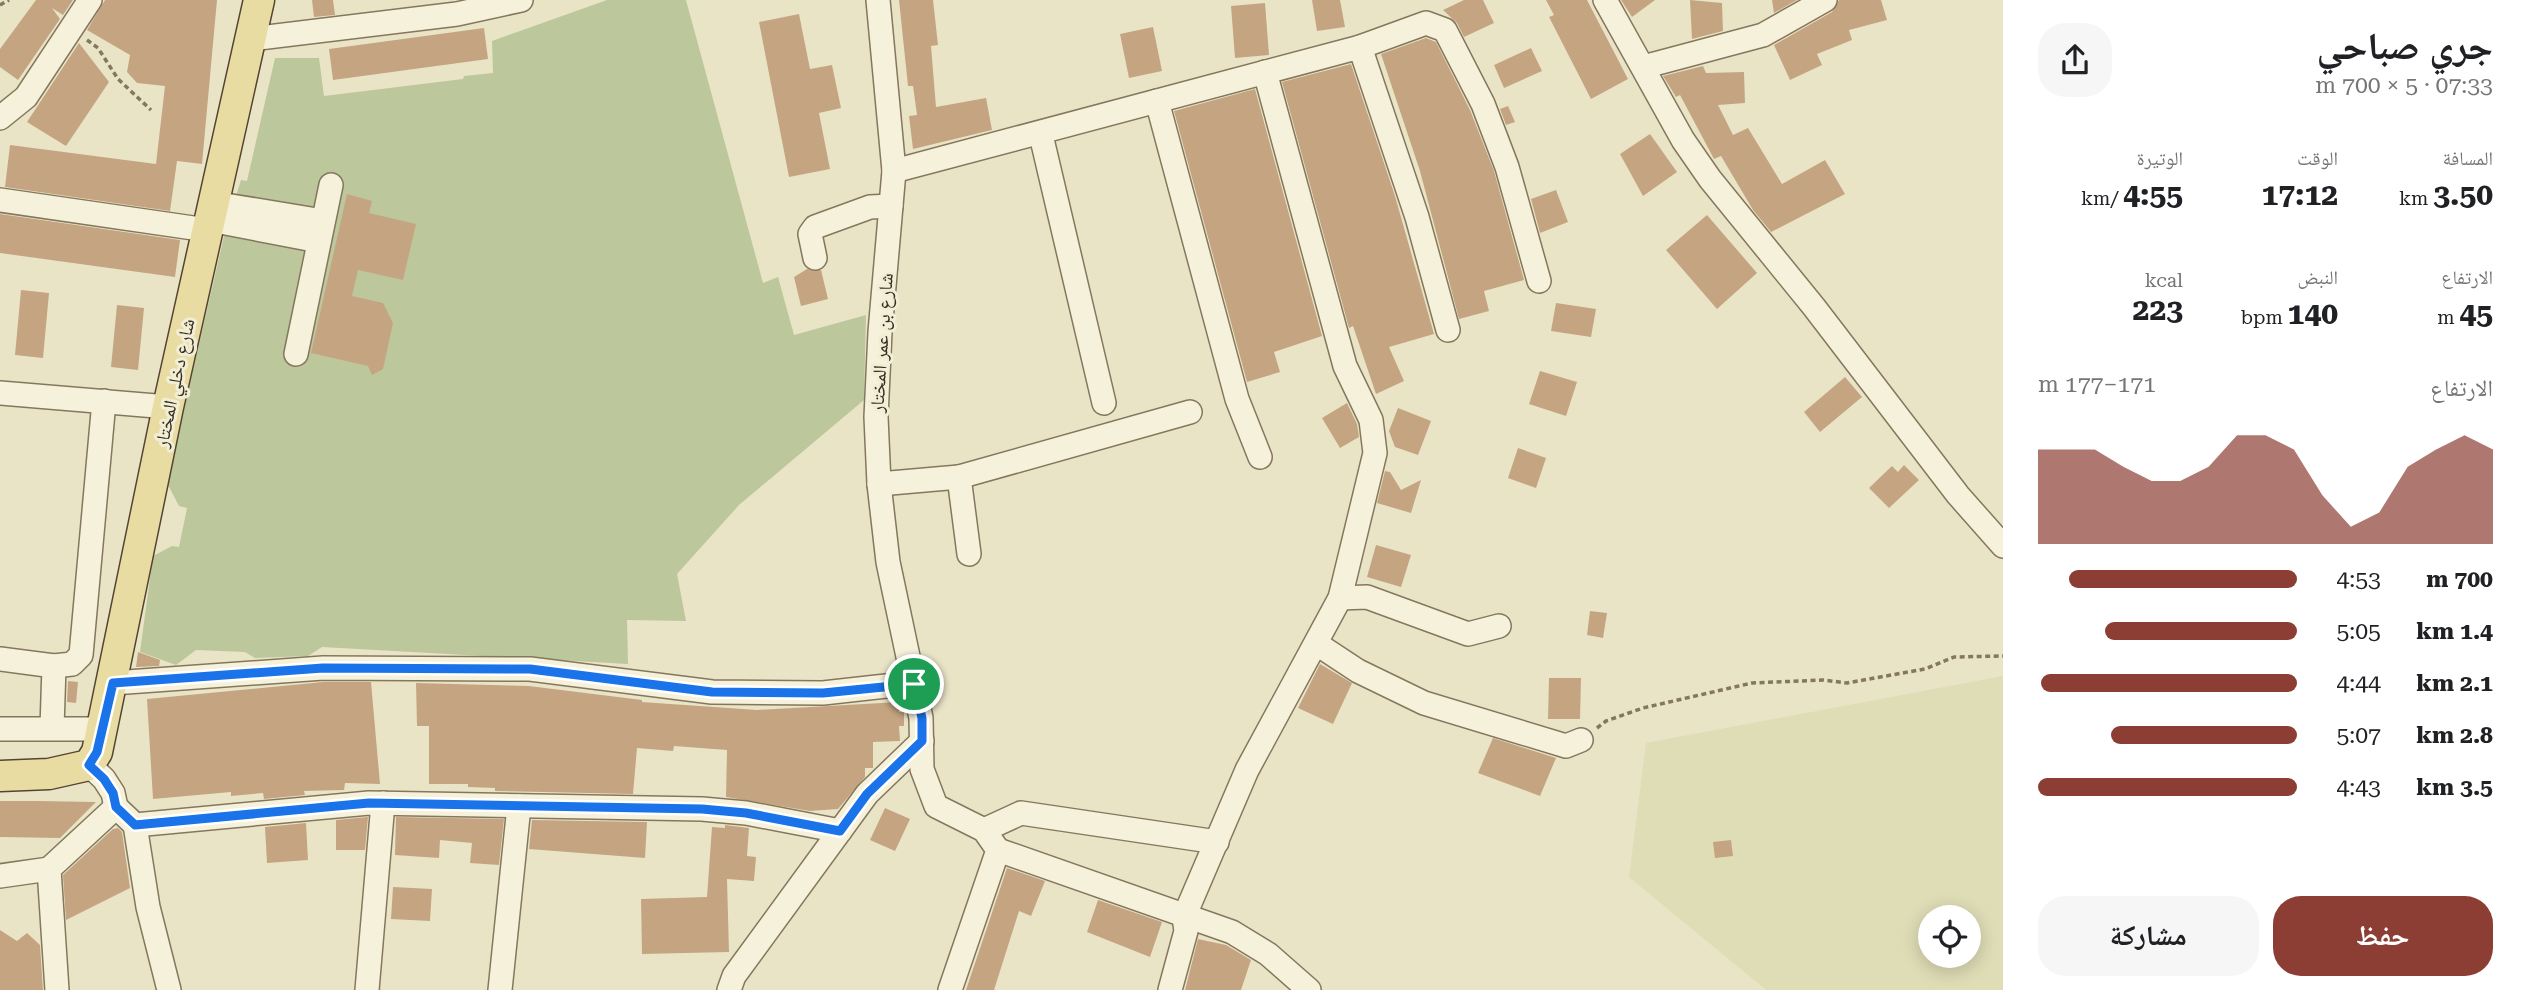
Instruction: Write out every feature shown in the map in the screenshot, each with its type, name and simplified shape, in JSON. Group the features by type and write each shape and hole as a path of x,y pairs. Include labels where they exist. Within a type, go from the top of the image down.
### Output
{"main road":[{"name":"شارع دخلي المختار","path":"89,765 97,752 104,729 168,407 259,0"},
{"path":"0,776 49,774 89,765"}],"street":[{"path":"0,118 26,97 90,0"},
{"path":"251,38 457,14 521,0"},
{"name":"شارع بن عمر المختار","path":"878,0 894,171 877,393 879,484 888,562 922,718 922,769 936,806 984,830"},
{"path":"1605,0 1683,140 1710,179 1814,307 1958,495 2003,546"},
{"path":"1643,67 1763,35 1825,0"},
{"path":"894,171 1041,135 1360,47 1426,23 1445,30 1483,104 1507,167 1539,281"},
{"path":"1360,47 1417,217 1448,330"},
{"path":"1170,990 1186,931 1184,917 1247,770 1340,598 1375,453 1371,420 1345,366 1265,72"},
{"path":"1157,101 1237,399 1260,457"},
{"path":"1041,135 1104,403"},
{"path":"296,354 331,185"},
{"path":"0,200 210,218 321,231"},
{"path":"815,258 810,233 815,227 870,207 891,206"},
{"path":"0,393 168,407"},
{"path":"0,659 54,666 72,664 81,655 104,401"},
{"path":"879,484 959,477 1190,412"},
{"path":"959,477 969,554"},
{"path":"1340,598 1367,597 1468,634 1499,625"},
{"path":"1317,644 1358,671 1424,703 1566,746 1581,740"},
{"path":"52,728 54,666"},
{"path":"113,683 337,668 530,669 712,692 823,693 914,684"},
{"path":"0,729 104,729"},
{"path":"729,990 734,976 867,794 922,741"},
{"path":"89,765 104,779 113,793 116,807 135,825 148,906 169,990"},
{"path":"135,825 291,808 383,803 702,809 758,815 840,831"},
{"path":"367,990 383,803"},
{"path":"500,990 519,806"},
{"path":"0,876 49,869 116,807"},
{"path":"1217,842 1021,813 984,830 998,850 1232,932 1268,954 1309,990"},
{"path":"950,990 998,850"},
{"path":"49,869 57,990"}],"path":[{"path":"0,5 9,0"},
{"path":"71,28 98,48 118,79 151,110"},
{"path":"1581,740 1606,721 1643,708 1752,683 1823,680 1847,683 1925,669 1954,657 2003,656"}],"shaded area":[{"path":"2003,676 2003,990 1766,990 1629,877 1646,743"}],"green space":[{"path":"607,0 686,0 763,283 778,277 794,335 866,315 864,400 739,505 677,574 686,621 627,620 628,664 322,647 308,656 255,658 245,652 196,650 176,665 140,652 153,556 172,546 179,547 187,508 179,506 167,483 225,232 241,180 247,181 275,58 319,58 324,96 463,79 464,76 493,73 492,41"}],"building":[{"path":"36,0 73,0 63,15 52,8 60,19 18,80 0,67 0,49"},
{"path":"105,0 217,0 202,164 177,161 170,211 5,187 10,145 156,164 165,86 137,83 127,72 130,55 87,30"},
{"path":"312,0 333,0 335,15 314,17"},
{"path":"899,0 933,0 938,45 931,46 936,107 986,98 992,130 913,149 909,116 917,115 913,86 908,86"},
{"path":"1312,0 1340,0 1345,27 1317,31"},
{"path":"1464,0 1483,0 1494,23 1464,37 1457,23 1443,10"},
{"path":"1546,0 1587,0 1628,79 1591,99 1549,17 1554,15"},
{"path":"1621,0 1655,0 1632,17"},
{"path":"1690,0 1722,3 1723,31 1692,39"},
{"path":"1772,0 1797,0 1774,13"},
{"path":"1839,0 1881,0 1887,20 1849,30 1852,40 1817,54 1822,65 1790,80 1774,45 1832,12"},
{"path":"1265,3 1269,55 1235,58 1231,6"},
{"path":"799,14 810,69 832,65 841,108 819,113 830,169 789,177 759,22"},
{"path":"1153,27 1162,71 1129,78 1120,34"},
{"path":"484,28 488,59 333,80 329,49"},
{"path":"1426,38 1436,42 1470,110 1494,171 1524,280 1484,291 1489,311 1459,319 1420,171 1381,54"},
{"path":"79,43 109,82 66,146 27,122"},
{"path":"1531,48 1542,71 1504,88 1494,65"},
{"path":"1351,64 1395,196 1434,334 1389,347 1404,381 1376,394 1353,326 1349,328 1282,82"},
{"path":"1703,66 1706,73 1744,72 1745,103 1718,105 1733,135 1748,128 1782,184 1825,160 1845,194 1771,232 1753,210 1721,156 1714,159 1680,95 1676,97 1663,76"},
{"path":"1255,89 1322,336 1274,352 1280,372 1247,382 1174,111"},
{"path":"1508,106 1515,122 1506,125 1500,109"},
{"path":"1650,134 1677,172 1643,196 1620,154"},
{"path":"1556,190 1568,222 1540,233 1531,199"},
{"path":"347,194 372,201 369,213 416,224 403,280 358,270 352,296 383,303 393,323 383,369 372,375 368,366 311,353"},
{"path":"0,214 180,240 175,277 0,253"},
{"path":"1707,215 1757,273 1717,309 1666,250"},
{"path":"807,269 821,270 828,299 801,306 794,277"},
{"path":"21,290 49,293 43,358 15,355"},
{"path":"1556,303 1596,309 1591,337 1551,331"},
{"path":"117,305 144,308 138,370 111,367"},
{"path":"1540,371 1577,382 1566,416 1529,404"},
{"path":"1845,377 1862,397 1820,432 1804,412"},
{"path":"1347,403 1357,424 1359,437 1340,448 1322,418"},
{"path":"1398,408 1431,421 1418,455 1395,447 1389,431"},
{"path":"1518,448 1546,458 1536,488 1508,478"},
{"path":"1904,465 1919,480 1889,508 1869,488 1892,466 1898,472"},
{"path":"1385,471 1390,472 1401,490 1421,480 1411,513 1377,503"},
{"path":"1376,545 1411,555 1401,587 1367,577"},
{"path":"1590,611 1607,613 1603,638 1587,635"},
{"path":"138,652 160,660 159,666 136,667"},
{"path":"1320,664 1352,683 1333,724 1298,708"},
{"path":"1549,678 1581,678 1580,719 1548,719"},
{"path":"68,681 78,682 76,703 67,702"},
{"path":"323,682 371,682 380,784 345,783 344,790 304,791 305,795 264,799 263,793 231,796 231,792 153,799 147,699"},
{"path":"416,683 529,686 642,702 757,710 899,702 899,712 904,712 904,726 899,726 900,741 873,742 873,768 865,768 865,777 838,809 810,811 726,797 727,750 674,746 673,751 637,748 633,794 495,791 495,788 468,787 468,784 429,784 429,726 417,726"},
{"path":"1493,738 1556,758 1540,796 1478,773"},
{"path":"0,801 96,802 60,838 0,837"},
{"path":"885,808 910,819 895,851 870,840"},
{"path":"368,817 365,850 336,850 336,820"},
{"path":"396,817 504,819 499,865 470,863 472,843 440,840 439,858 395,855"},
{"path":"532,820 647,822 645,858 529,849"},
{"path":"306,823 308,860 267,863 265,827"},
{"path":"725,825 749,828 747,856 756,857 754,881 727,879 729,952 642,954 641,899 707,897 712,827 725,828"},
{"path":"118,828 122,832 130,888 66,920 63,875 113,829"},
{"path":"1731,840 1733,856 1715,858 1713,842"},
{"path":"1007,868 1045,881 1031,916 1019,911 994,990 966,990"},
{"path":"393,887 432,889 430,921 391,919"},
{"path":"1098,900 1162,922 1150,957 1087,932"},
{"path":"0,930 17,941 27,933 40,945 43,990 0,990"},
{"path":"1198,939 1226,945 1251,960 1241,990 1185,990"}],"route":[{"path":"323,668 530,669 712,692 823,693 914,684 922,718 922,741 867,794 840,831 746,813 702,809 369,803 291,808 135,825 116,807 113,793 104,779 89,765 97,752 104,729 113,683 323,668"}]}
